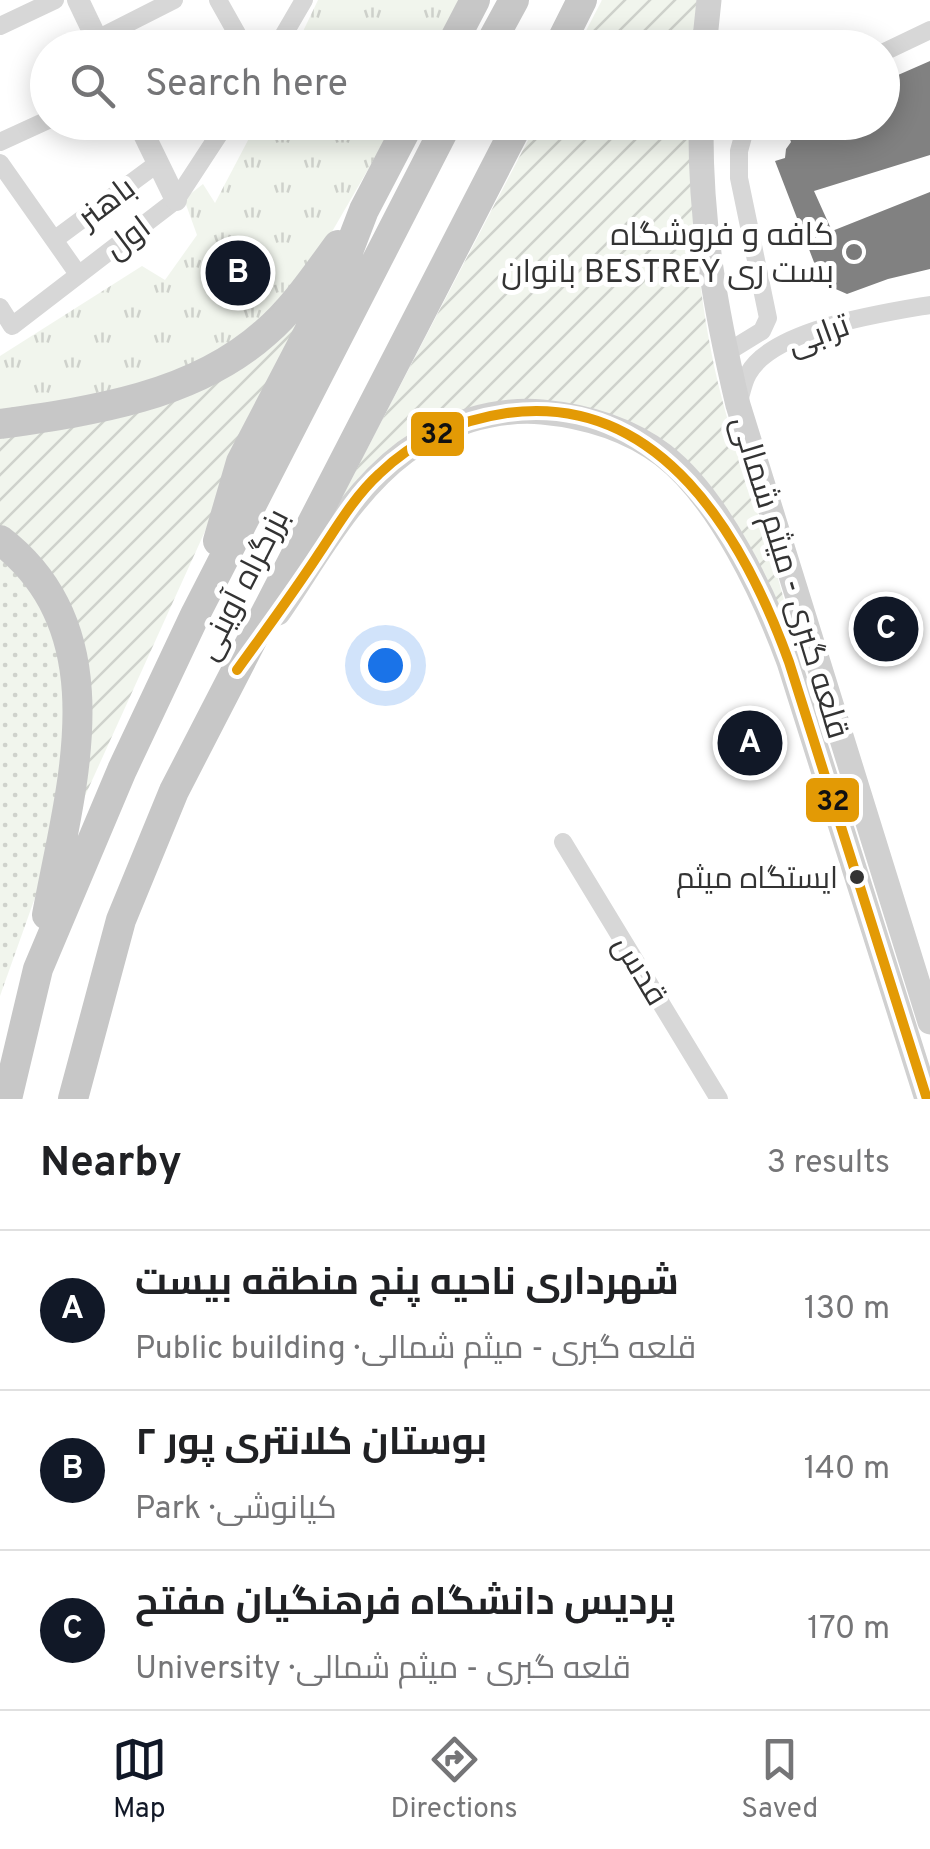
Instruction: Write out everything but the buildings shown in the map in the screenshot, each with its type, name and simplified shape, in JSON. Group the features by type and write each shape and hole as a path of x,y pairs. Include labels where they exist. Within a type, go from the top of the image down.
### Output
{"highway":[{"path":"459,30 475,0"},
{"path":"498,30 514,0"},
{"path":"567,30 582,0"},
{"path":"196,613 241,462 341,270 364,210 401,140"},
{"name":"بزرگراه آوینی","path":"8,1099 38,969 122,770 196,613 439,140"},
{"name":"بزرگراه آوینی","path":"73,1098 121,920 174,791 510,140"},
{"path":"0,424 118,403 163,390 212,368 263,336 293,306 364,210"},
{"path":"0,540 39,578 54,604 76,676 74,772 38,969"}],"main road":[{"path":"706,30 708,0"},
{"name":"قلعه گبری - میثم شمالی","path":"702,140 706,241 714,304 796,642 926,1099"},
{"name":"قلعه گبری - میثم شمالی","path":"238,670 341,520 378,475 407,450 445,429 481,417 525,411 566,414 625,432 664,456 697,489 796,642 930,1022"}],"street":[{"path":"0,26 55,0"},
{"path":"78,0 93,30"},
{"path":"122,30 174,0"},
{"path":"218,0 235,30"},
{"path":"286,30 304,0"},
{"path":"900,44 930,30"},
{"path":"0,142 30,128"},
{"path":"147,140 176,200"},
{"name":"اول","path":"0,307 12,326 176,200 215,140"},
{"path":"726,353 762,331 768,318 739,178 742,140"},
{"path":"0,163 78,274"},
{"name":"باهنر","path":"54,240 158,164"},
{"name":"ترابی","path":"738,405 748,374 764,354 849,322 930,304"},
{"name":"قدس","path":"563,842 719,1099"}],"green space":[{"path":"318,0 459,0 443,30 304,30"},
{"path":"602,0 697,0 694,30 586,30"},
{"path":"248,140 385,140 315,261 243,336 168,378 0,414 0,356 142,266 165,280 197,235 184,199 203,184 215,203"},
{"path":"528,140 690,140 697,253 711,351 789,620 776,599 624,421 447,418 317,545"},
{"path":"309,302 70,829 86,680 0,527 0,434 90,419"},
{"path":"0,554 31,584 56,627 70,727 37,892 0,996"}],"transit line":[{"name":"32","path":"237,670 362,492 393,462 422,442 489,416 561,413 610,426 652,450 689,483 721,523 770,615 789,662 927,1099"}],"place":[{"name":"کافه و فروشگاه بانوان BESTREY بست ری","path":"854,252"},
{"name":"بوستان کلانتری پور ۲","path":"238,273"},
{"name":"پردیس دانشگاه فرهنگیان مفتح","path":"886,629"},
{"name":"شهرداری ناحیه پنج منطقه بیست","path":"750,743"},
{"name":"ایستگاه میثم","path":"857,877"}]}
